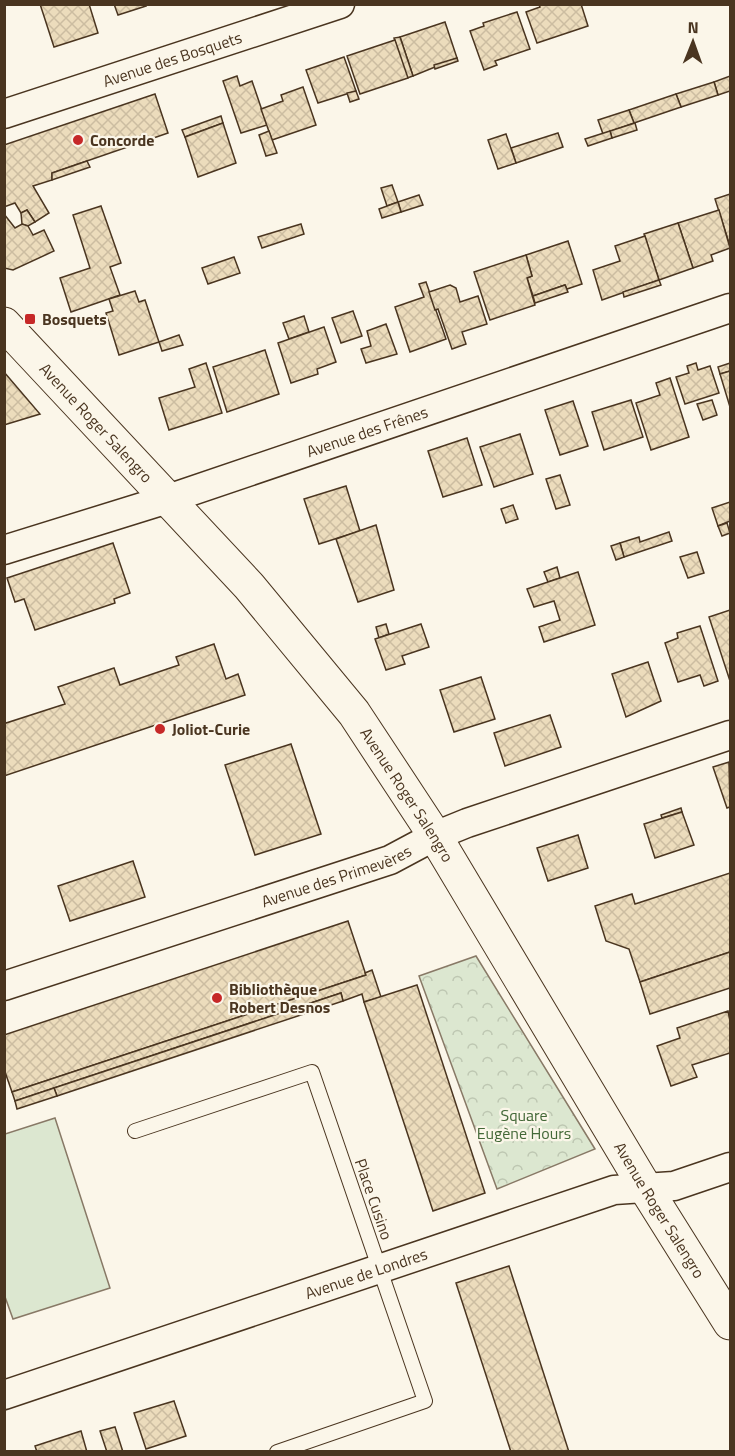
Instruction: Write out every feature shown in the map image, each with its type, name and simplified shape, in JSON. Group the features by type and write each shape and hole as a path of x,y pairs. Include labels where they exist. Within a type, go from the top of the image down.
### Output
{"street":[{"name":"Avenue des Bosquets","path":"4,114 340,4"},
{"name":"Avenue des Frênes","path":"4,550 168,499 730,308"},
{"name":"Avenue Roger Salengro","path":"4,324 249,586 354,713 435,836 646,1189 730,1323"},
{"name":"Avenue des Primevères","path":"4,987 390,860 435,836 730,735"},
{"name":"Avenue de Londres","path":"4,1395 614,1190 674,1186 730,1167"}],"lane":[{"name":"Place Cusino","path":"135,1131 312,1072 382,1269 424,1401 277,1452"}],"green space":[{"name":"Square Eugène Hours","path":"476,956 595,1149 497,1189 419,976"},
{"path":"55,1118 110,1288 13,1319 4,1294 5,1134"}],"building":[{"path":"40,4 89,4 98,33 54,47"},
{"path":"114,4 145,4 146,6 118,15"},
{"path":"539,4 581,4 588,26 537,43 526,12 540,7"},
{"path":"517,12 530,49 495,61 497,65 484,70 470,31 484,26 483,23"},
{"path":"445,22 457,58 413,76 400,37"},
{"path":"400,37 413,76 407,78 394,38"},
{"path":"395,40 408,78 360,94 347,56"},
{"path":"344,57 356,91 318,103 306,70"},
{"path":"457,58 458,61 435,69 434,65"},
{"path":"237,76 240,86 252,81 267,125 241,133 223,81"},
{"path":"730,76 730,91 718,95 714,82"},
{"path":"714,82 718,95 681,107 676,94"},
{"path":"303,87 316,125 272,140 261,109 283,101 281,95"},
{"path":"356,91 359,99 350,102 347,93"},
{"path":"155,94 168,133 52,173 52,180 33,186 49,213 35,222 27,210 21,213 15,203 4,207 4,145"},
{"path":"676,94 681,107 634,123 629,110"},
{"path":"629,110 634,123 603,134 598,120"},
{"path":"221,116 223,123 185,137 182,130"},
{"path":"223,123 236,163 198,177 185,137"},
{"path":"635,123 637,130 612,138 610,131"},
{"path":"269,131 277,153 266,156 259,135"},
{"path":"610,131 612,138 588,146 585,139"},
{"path":"558,133 563,147 516,163 511,148"},
{"path":"506,134 516,163 498,169 488,140"},
{"path":"87,161 90,167 52,180 52,173"},
{"path":"392,185 398,202 387,206 381,188"},
{"path":"730,194 730,246 715,199"},
{"path":"419,195 423,205 401,212 398,202"},
{"path":"398,202 401,212 382,218 379,209"},
{"path":"101,206 121,263 110,267 120,295 71,312 60,278 90,268 73,215"},
{"path":"27,210 35,222 28,226 22,224 21,213"},
{"path":"719,210 730,248 711,255 713,261 693,268 678,223"},
{"path":"4,214 15,228 22,224 28,226 33,235 44,230 54,251 13,270 4,268"},
{"path":"678,223 693,268 659,280 644,234"},
{"path":"301,224 304,234 262,248 258,237"},
{"path":"645,236 659,280 602,300 593,270 620,261 615,246"},
{"path":"568,241 582,284 567,289 565,285 533,296 527,278 532,276 526,255"},
{"path":"526,255 532,276 527,278 535,305 490,320 474,272"},
{"path":"234,257 240,273 208,284 202,268"},
{"path":"659,280 661,285 624,297 623,292"},
{"path":"426,282 446,339 410,352 395,307 424,297 419,284"},
{"path":"450,285 456,288 460,302 478,296 487,324 462,332 466,344 452,349 438,309 435,310 429,292"},
{"path":"565,285 568,292 535,303 533,296"},
{"path":"135,291 139,302 145,300 159,342 119,355 106,313 113,311 109,299"},
{"path":"353,311 362,336 341,343 332,318"},
{"path":"304,316 309,332 289,339 283,323"},
{"path":"386,324 397,354 366,363 361,349 371,346 367,331"},
{"path":"324,327 336,362 317,369 318,374 291,383 278,343"},
{"path":"179,335 183,345 162,351 159,342"},
{"path":"265,350 279,394 227,412 213,367"},
{"path":"206,363 222,413 169,430 159,398 195,387 189,369"},
{"path":"696,363 698,370 710,366 719,393 685,404 676,377 689,373 687,366"},
{"path":"730,363 730,371 720,374 718,367"},
{"path":"730,371 730,407 720,374"},
{"path":"4,372 40,414 4,425"},
{"path":"670,378 689,437 651,450 636,403 660,395 656,383"},
{"path":"631,400 643,437 604,450 592,412"},
{"path":"712,400 717,415 703,420 697,404"},
{"path":"573,401 588,446 560,455 545,410"},
{"path":"520,434 533,474 494,487 480,447"},
{"path":"467,438 482,485 443,497 428,451"},
{"path":"560,475 570,505 556,509 546,479"},
{"path":"346,486 360,531 319,544 304,499"},
{"path":"730,502 730,521 718,526 712,508"},
{"path":"513,505 518,519 506,523 501,509"},
{"path":"727,523 730,533 722,536 718,526"},
{"path":"376,525 394,590 358,602 336,539"},
{"path":"669,532 672,541 624,557 620,543 639,537 640,542"},
{"path":"113,543 130,593 114,599 115,603 35,630 24,599 15,602 7,578"},
{"path":"620,543 624,557 616,560 611,546"},
{"path":"697,552 704,573 688,578 680,557"},
{"path":"557,567 560,578 548,582 544,572"},
{"path":"578,572 595,625 544,642 539,627 560,620 554,601 534,607 527,589"},
{"path":"730,610 730,681 709,617"},
{"path":"386,624 389,634 379,638 376,627"},
{"path":"421,624 429,647 402,656 405,664 386,670 375,639"},
{"path":"700,626 718,681 704,686 700,675 678,682 665,643 678,638 677,633"},
{"path":"214,644 226,679 238,674 245,695 4,776 4,720 6,723 65,704 58,687 114,668 120,685 179,665 176,657"},
{"path":"648,662 661,701 626,717 612,674"},
{"path":"481,677 495,719 454,732 440,690"},
{"path":"550,715 561,747 505,766 494,733"},
{"path":"291,744 321,834 255,855 225,765"},
{"path":"729,762 730,807 727,808 713,767"},
{"path":"681,808 682,812 662,818 661,815"},
{"path":"682,812 694,845 655,858 644,824"},
{"path":"578,835 588,868 548,881 537,848"},
{"path":"133,861 145,897 70,921 58,886"},
{"path":"730,873 730,952 640,982 629,949 606,941 595,906 632,894 635,904"},
{"path":"348,921 366,975 12,1092 4,1069 4,1035"},
{"path":"730,952 730,988 650,1014 640,982"},
{"path":"372,970 381,997 364,1002 362,994 343,1001 341,993 15,1101 12,1092 366,975 365,973"},
{"path":"417,985 485,1193 433,1211 364,1002"},
{"path":"341,993 343,1001 57,1096 54,1088"},
{"path":"728,1011 730,1053 692,1065 697,1077 671,1086 657,1046 680,1038 677,1028"},
{"path":"54,1088 57,1096 17,1109 15,1101"},
{"path":"509,1266 569,1452 511,1452 456,1283"},
{"path":"174,1401 186,1436 146,1449 134,1413"},
{"path":"115,1427 123,1452 107,1452 100,1431"},
{"path":"81,1431 87,1452 37,1452 35,1446"}],"place":[{"name":"Concorde","path":"78,140"},
{"name":"Bosquets","path":"30,319"},
{"name":"Joliot-Curie","path":"160,729"},
{"name":"Bibliothèque Robert Desnos","path":"217,998"}]}
